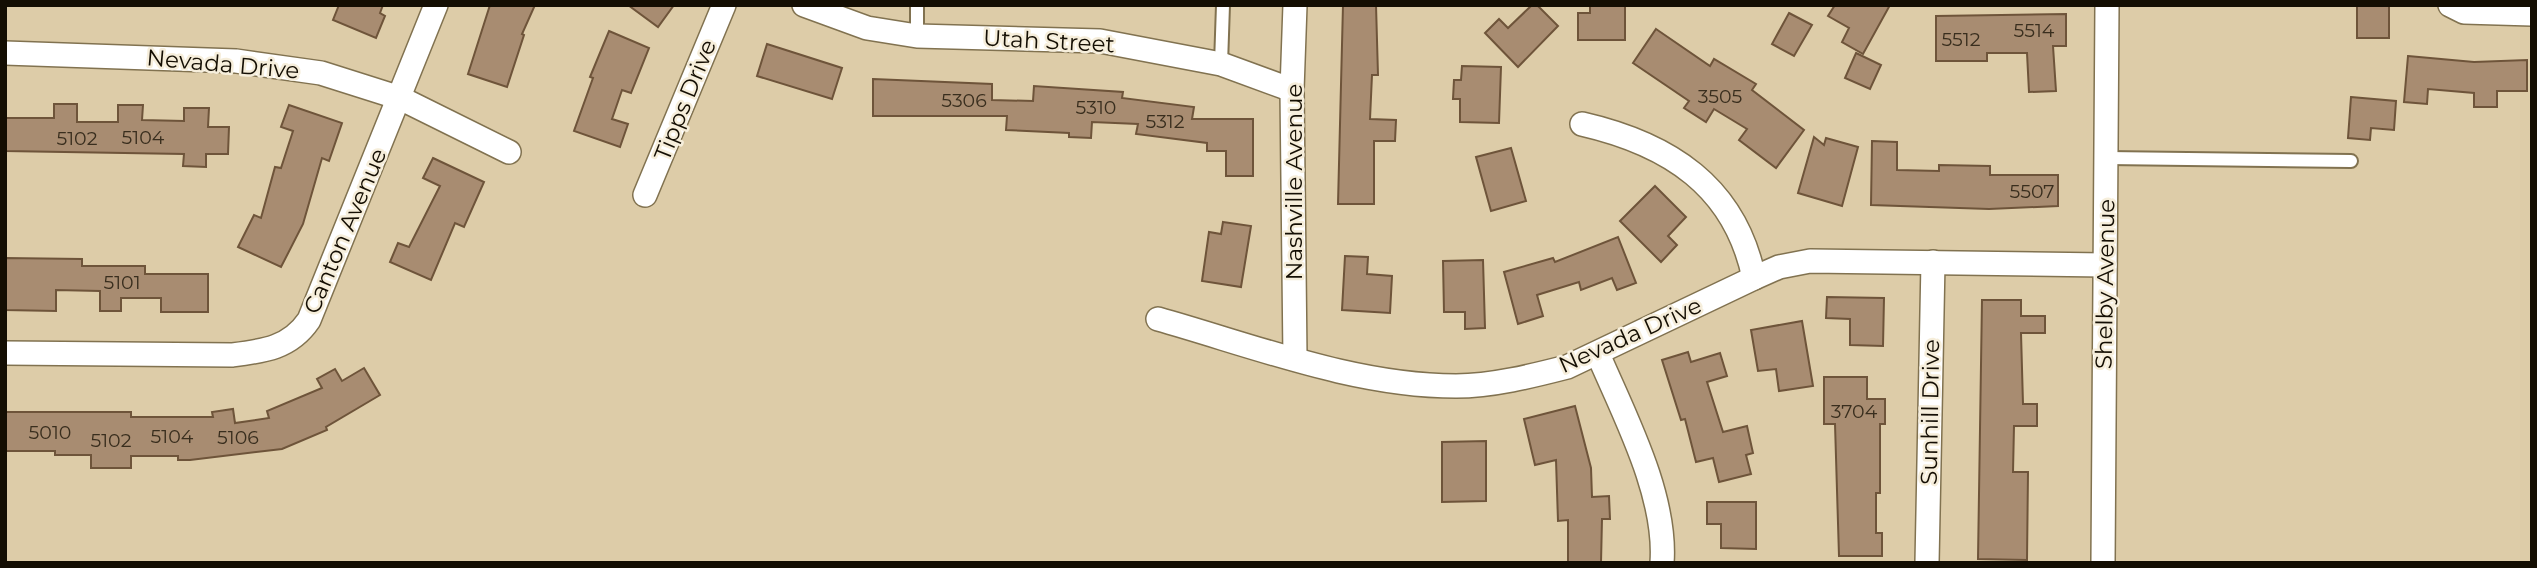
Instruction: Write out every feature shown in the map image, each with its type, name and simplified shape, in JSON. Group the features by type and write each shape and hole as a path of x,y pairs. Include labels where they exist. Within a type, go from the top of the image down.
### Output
{"street":[{"name":"Canton Avenue","path":"5,354 232,355 263,351 287,343 299,335 309,320 436,5"},
{"name":"Tipps Drive","path":"645,195 724,5"},
{"name":"Utah Street","path":"804,5 867,28 917,36 1100,41 1221,64 1292,90"},
{"name":"Nashville Avenue","path":"1295,5 1292,90 1296,358"},
{"name":"Shelby Avenue","path":"2103,563 2107,5"},
{"path":"2450,6 2465,12 2532,14"},
{"name":"Nevada Drive","path":"5,53 236,61 321,73 400,98 509,152"},
{"path":"1583,124 1619,133 1659,150 1703,180 1747,243 1754,278"},
{"name":"Nevada Drive","path":"1158,319 1296,358 1401,383 1458,386 1538,375 1598,354 1779,267 1810,261 2105,265"},
{"name":"Sunhill Drive","path":"1927,563 1933,262"},
{"path":"1598,354 1650,487 1660,526 1661,563"}],"lane":[{"path":"917,5 917,36"},
{"path":"1221,64 1223,5"},
{"path":"2107,158 2351,161"}],"building":[{"path":"339,5 383,5 380,13 385,16 376,38 333,20"},
{"path":"490,5 535,5 522,34 524,35 507,87 468,74"},
{"path":"628,5 674,5 658,27"},
{"path":"1343,5 1376,5 1378,75 1372,75 1370,119 1396,120 1395,141 1374,141 1374,204 1338,204"},
{"path":"1532,5 1537,5 1558,26 1518,67 1485,33 1499,19 1508,28"},
{"path":"1590,5 1625,5 1625,40 1578,40 1578,13 1590,13"},
{"path":"1835,5 1890,5 1863,54 1842,42 1849,28 1828,16"},
{"path":"2357,5 2389,5 2389,38 2357,38"},
{"path":"1789,13 1812,25 1794,56 1772,44"},
{"path":"2066,14 2066,46 2053,46 2056,91 2029,92 2027,53 1987,53 1987,61 1936,61 1936,16"},
{"path":"1656,29 1710,66 1714,59 1756,84 1752,90 1804,130 1776,168 1739,140 1747,129 1714,109 1706,122 1684,108 1689,101 1633,63"},
{"path":"609,31 649,48 631,93 622,90 612,119 628,124 620,147 574,131 593,78 590,77"},
{"path":"767,44 842,68 832,99 757,76"},
{"path":"1856,53 1881,65 1870,89 1845,78"},
{"path":"2408,56 2474,62 2527,60 2527,91 2497,91 2497,107 2474,107 2474,93 2428,89 2427,104 2404,102"},
{"path":"1462,66 1501,67 1499,123 1460,122 1460,99 1453,99 1454,80 1461,80"},
{"path":"873,79 992,84 992,100 1033,101 1034,86 1123,92 1122,98 1194,107 1192,119 1253,119 1253,176 1226,176 1226,151 1207,151 1207,143 1136,134 1138,124 1092,122 1091,138 1069,137 1069,133 1006,130 1007,116 873,116"},
{"path":"2351,97 2396,101 2394,130 2371,128 2370,140 2348,138"},
{"path":"54,104 77,104 77,122 118,122 118,105 143,105 142,120 184,121 184,108 209,108 208,127 229,127 228,154 206,154 206,167 183,166 184,154 5,151 5,118 54,118"},
{"path":"289,105 342,123 329,161 322,158 303,224 281,267 238,247 254,215 261,218 275,167 281,168 293,131 281,127"},
{"path":"1814,137 1824,145 1826,138 1858,147 1842,206 1798,193"},
{"path":"1872,141 1897,142 1897,170 1939,171 1939,165 1990,166 1990,175 2058,175 2058,206 1989,209 1871,205"},
{"path":"1511,148 1526,201 1491,211 1476,157"},
{"path":"433,158 484,182 464,227 455,223 431,280 390,262 398,243 409,247 440,186 423,178"},
{"path":"1655,186 1686,217 1668,236 1677,245 1661,262 1620,221"},
{"path":"1223,222 1251,226 1241,287 1202,281 1209,232 1221,234"},
{"path":"1618,237 1636,283 1617,290 1612,278 1581,290 1579,282 1537,295 1543,316 1518,324 1504,272 1553,258 1555,262"},
{"path":"1345,256 1368,257 1367,274 1392,276 1390,313 1342,310"},
{"path":"5,258 82,259 82,266 145,266 145,274 208,274 208,312 161,312 161,298 121,298 121,311 100,311 100,291 56,290 56,311 5,310"},
{"path":"1483,260 1485,328 1465,329 1465,312 1444,312 1443,261"},
{"path":"1827,297 1884,298 1883,346 1850,345 1850,319 1826,318"},
{"path":"1982,300 2021,300 2021,316 2045,316 2045,333 2021,333 2023,404 2037,404 2037,426 2014,426 2013,472 2028,472 2027,560 1978,559"},
{"path":"1802,321 1813,386 1779,391 1776,369 1758,371 1751,330"},
{"path":"1688,352 1691,362 1720,353 1727,376 1707,382 1723,432 1747,426 1753,453 1746,455 1751,474 1719,482 1713,458 1696,462 1685,419 1681,420 1662,360"},
{"path":"364,368 380,395 326,427 327,430 282,449 190,460 178,460 178,456 131,456 131,468 91,468 91,455 55,455 55,451 5,451 5,412 131,412 131,417 213,417 212,412 233,409 235,423 269,418 267,411 322,388 317,379 335,369 342,381"},
{"path":"1824,377 1867,377 1867,399 1885,399 1885,424 1880,424 1880,493 1876,493 1876,533 1882,533 1882,556 1839,556 1835,424 1824,424"},
{"path":"1575,406 1591,468 1592,497 1609,496 1610,519 1602,519 1601,563 1568,563 1568,520 1558,521 1556,460 1535,465 1524,419"},
{"path":"1486,441 1486,501 1442,502 1442,442"},
{"path":"1707,502 1756,502 1756,549 1721,548 1721,524 1707,524"}]}
